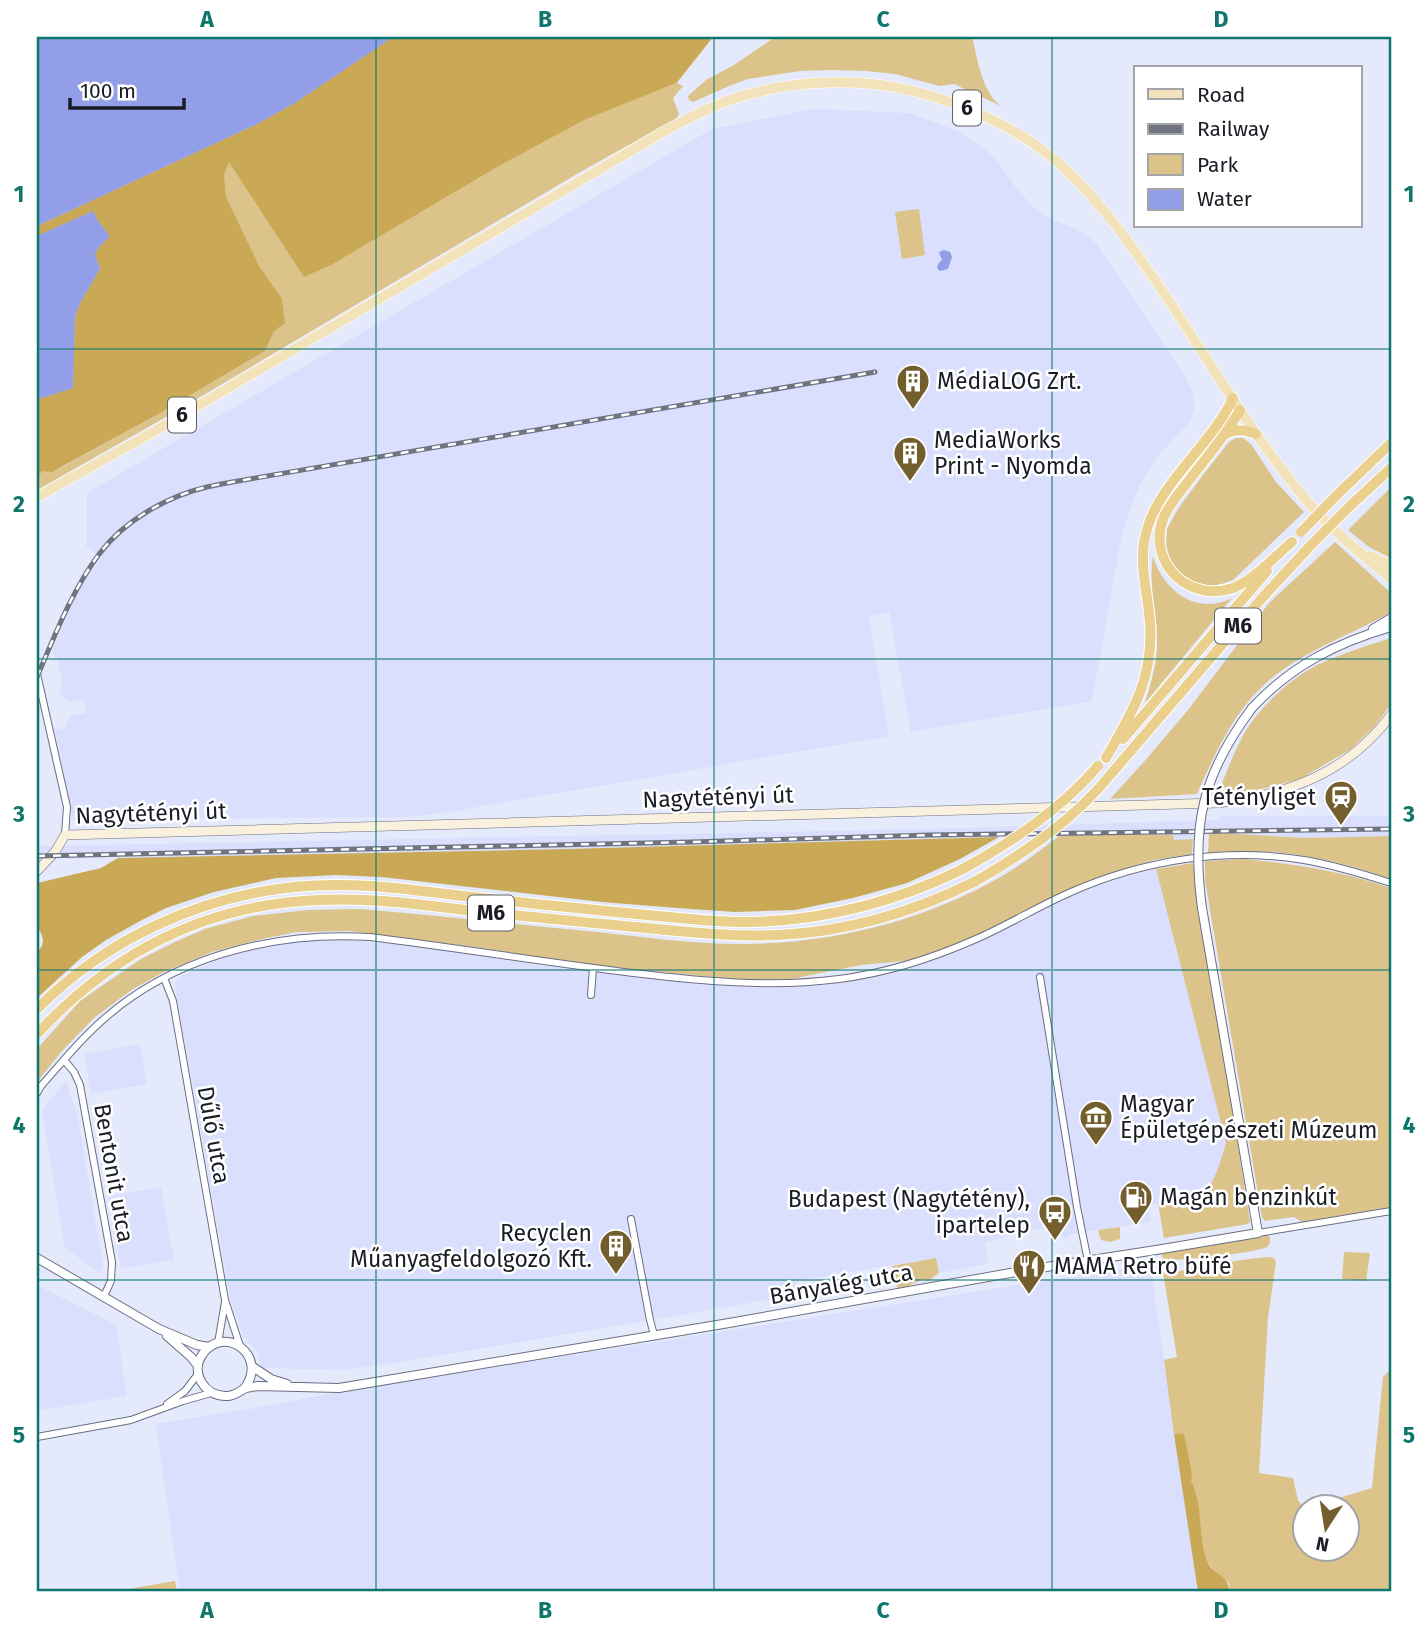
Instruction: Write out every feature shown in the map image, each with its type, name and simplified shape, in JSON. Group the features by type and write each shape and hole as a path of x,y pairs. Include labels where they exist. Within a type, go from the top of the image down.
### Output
{"highway":[{"path":"1102,762 1135,708 1145,679 1150,625 1142,564 1148,526 1160,502 1221,420 1233,398"},
{"path":"1221,420 1240,410"},
{"path":"1240,410 1166,514 1160,540 1162,554 1176,577 1191,586 1202,590 1223,590 1249,579 1292,542"},
{"path":"1223,436 1238,429 1256,433"},
{"name":"M6","path":"37,1009 57,989 95,960 156,925 203,905 272,889 319,885 376,887 550,906 751,922 817,917 912,892 990,854 1024,832 1073,793 1301,532 1391,443"},
{"name":"M6","path":"37,1034 86,986 143,948 208,919 274,904 320,900 373,900 744,936 832,930 887,917 928,903 976,881 1020,854 1087,801 1263,597 1313,543 1391,468"}],"main road":[{"name":"6","path":"37,497 155,431 668,129 730,100 785,86 841,82 892,86 942,98 1022,136 1061,165 1114,221 1240,410 1308,502 1333,529 1391,579"},
{"name":"6","path":"1360,552 1391,565"},
{"name":"Nagytétényi út","path":"37,871 55,852 65,835 1218,803 1268,795 1312,779 1351,755 1391,715"}],"street":[{"path":"1364,635 1391,618"},
{"path":"1258,1233 1202,908 1198,841 1202,805 1226,747 1252,708 1279,681 1326,651 1391,627"},
{"path":"37,674 67,807 65,835"},
{"path":"37,1093 93,1028 130,999 163,978 195,963 260,943 344,935 708,981 800,983 877,972 948,951 1069,893 1121,874 1174,861 1230,855 1304,860 1391,883"},
{"path":"591,995 593,968"},
{"path":"1040,977 1088,1261"},
{"name":"Dűlő utca","path":"163,978 173,1001 225,1300 240,1346"},
{"name":"Bentonit utca","path":"64,1060 80,1085 112,1262 111,1281 104,1296"},
{"name":"Bányalég utca","path":"37,1437 116,1424 211,1393 232,1395 257,1386 339,1388 1027,1270 1391,1211"},
{"path":"631,1219 654,1335"},
{"path":"37,1258 159,1329 197,1345 233,1343 240,1346 249,1356 253,1367 244,1389"},
{"name":"Dűlő utca","path":"213,1345 225,1300"},
{"path":"159,1329 191,1357 201,1381 211,1393"},
{"name":"Bányalég utca","path":"160,1409 185,1391 198,1370 200,1359 213,1345"},
{"name":"Bányalég utca","path":"253,1367 271,1379 297,1387"}],"shaded area":[{"path":"393,37 713,37 676,83 584,120 497,167 331,265 304,277 229,162 224,175 226,197 259,266 282,299 285,323 274,331 265,351 155,416 52,472 43,471 37,476 37,397 42,398 73,388 75,317 100,269 95,254 110,236 93,211 37,236 37,226 257,124 295,103"},
{"path":"814,109 909,113 961,132 988,152 1033,207 1095,242 1187,380 1194,395 1194,409 1190,421 1156,458 1129,511 1121,539 1092,701 911,732 889,612 869,616 889,736 443,813 405,817 73,819 55,730 65,728 71,716 86,713 84,699 69,702 60,695 62,678 52,651 79,589 102,558 86,546 87,493 712,129"},
{"path":"1220,816 1391,816 1391,836 1306,838 1209,832 1193,839 1173,840 1173,835 1061,835 568,849 37,859 37,845 928,829 1219,820"},
{"path":"999,837 960,859 907,883 795,910 735,912 677,908 381,877 336,875 276,878 214,892 166,908 142,920 82,957 37,998 37,953 43,940 37,927 37,883 101,868 118,858"},
{"path":"1156,869 1226,1143 1217,1174 1202,1196 1187,1208 1182,1209 1180,1200 1148,1204 1151,1222 1077,1233 1064,1238 1059,1231 1050,1227 1024,1231 985,1243 988,1264 939,1273 936,1258 795,1281 796,1295 346,1370 262,1368 257,1352 243,1335 231,1302 175,985 182,975 235,953 262,947 304,941 349,940 706,985 758,988 826,985 899,970 961,951 1078,893"},
{"path":"140,1044 147,1084 91,1094 85,1054"},
{"path":"66,1081 77,1113 103,1265 99,1272 65,1248 42,1110"},
{"path":"161,1187 174,1260 121,1269 108,1196"},
{"path":"1150,1264 1198,1592 180,1592 156,1424 347,1391"},
{"path":"37,1285 116,1325 127,1396 37,1411"},
{"path":"1183,1433 1206,1558 1212,1568 1226,1580 1230,1592 1198,1592 1174,1434"}],"green space":[{"path":"393,37 713,37 677,83 683,86 673,98 679,114 677,118 37,490 37,476 42,471 37,468 37,226 257,124","holes":["273,332 265,351 155,416 53,472"]},
{"path":"775,37 972,37 985,83 994,100 1001,106 954,84 939,86 895,74 831,70 800,71 748,79 693,102 689,100 688,96 706,80"},
{"path":"919,209 925,255 902,259 895,212"},
{"path":"1243,438 1251,444 1276,482 1304,512 1233,580 1212,587 1198,585 1172,564 1166,547 1167,529 1203,475 1229,442"},
{"path":"1391,487 1391,558 1369,547 1348,530"},
{"path":"1335,542 1391,593 1391,612 1301,658 1260,689 1228,731 1197,794 1110,799 1188,710 1269,603"},
{"path":"1153,556 1165,580 1183,597 1206,604 1232,598 1145,703 1157,651"},
{"path":"1391,638 1391,704 1376,725 1351,749 1300,779 1253,791 1218,794 1248,727 1277,694 1314,667"},
{"path":"1217,830 1220,833 1306,838 1391,836 1391,879 1333,862 1289,853 1208,853 1209,832"},
{"path":"1061,835 1173,835 1174,840 1193,839 1192,854 1154,860 1107,874 1071,888 987,931 905,961 861,965 791,979 756,980 582,964 349,931 297,932 212,952 164,972 133,989 95,1017 37,1082 37,1049 80,1001 141,959 175,942 205,929 253,916 308,910 359,909 704,943 809,940 877,927 942,905 1004,875"},
{"path":"1243,859 1318,869 1391,888 1391,1207 1302,1222 1294,1217 1265,1221 1262,1217 1205,880 1205,861"},
{"path":"1193,863 1250,1222 1164,1238 1158,1203 1181,1200 1182,1209 1200,1198 1212,1182 1226,1143 1156,869"},
{"path":"1120,1227 1120,1239 1110,1242 1101,1240 1098,1230"},
{"path":"1267,1234 1270,1243 1267,1247 1247,1252 1183,1259 1163,1259 1162,1255 1165,1249"},
{"path":"1344,1252 1370,1253 1366,1281 1342,1279"},
{"path":"1270,1257 1276,1262 1268,1317 1259,1473 1293,1478 1296,1492 1292,1492 1292,1562 1362,1562 1362,1492 1358,1492 1372,1488 1383,1377 1391,1369 1391,1592 1230,1592 1229,1583 1215,1571 1205,1557 1185,1438 1183,1433 1174,1434 1164,1360 1177,1357 1163,1273"},
{"path":"936,1258 939,1273 928,1281 923,1279 898,1288 892,1266"},
{"path":"175,1581 177,1592 111,1592"}],"water":[{"path":"37,37 393,37 295,103 257,124 37,226"},
{"path":"93,211 110,236 95,254 100,269 75,317 73,388 42,398 37,397 37,236"},
{"path":"939,252 950,252 952,257 948,269 940,271 937,268 942,260"}],"railway":[{"path":"37,677 73,597 100,553 135,520 177,496 230,482 875,372"},
{"path":"37,856 930,835 1391,829"}],"place":[{"name":"MédiaLOG Zrt.","path":"913,411"},
{"name":"MediaWorks Print - Nyomda","path":"910,483"},
{"name":"Tétényliget","path":"1341,827"},
{"name":"Magyar Épületgépészeti Múzeum","path":"1096,1147"},
{"name":"Magán benzinkút","path":"1136,1227"},
{"name":"Budapest (Nagytétény), ipartelep","path":"1055,1242"},
{"name":"Recyclen Műanyagfeldolgozó Kft.","path":"616,1276"},
{"name":"MAMA Retro büfé","path":"1029,1296"}]}
